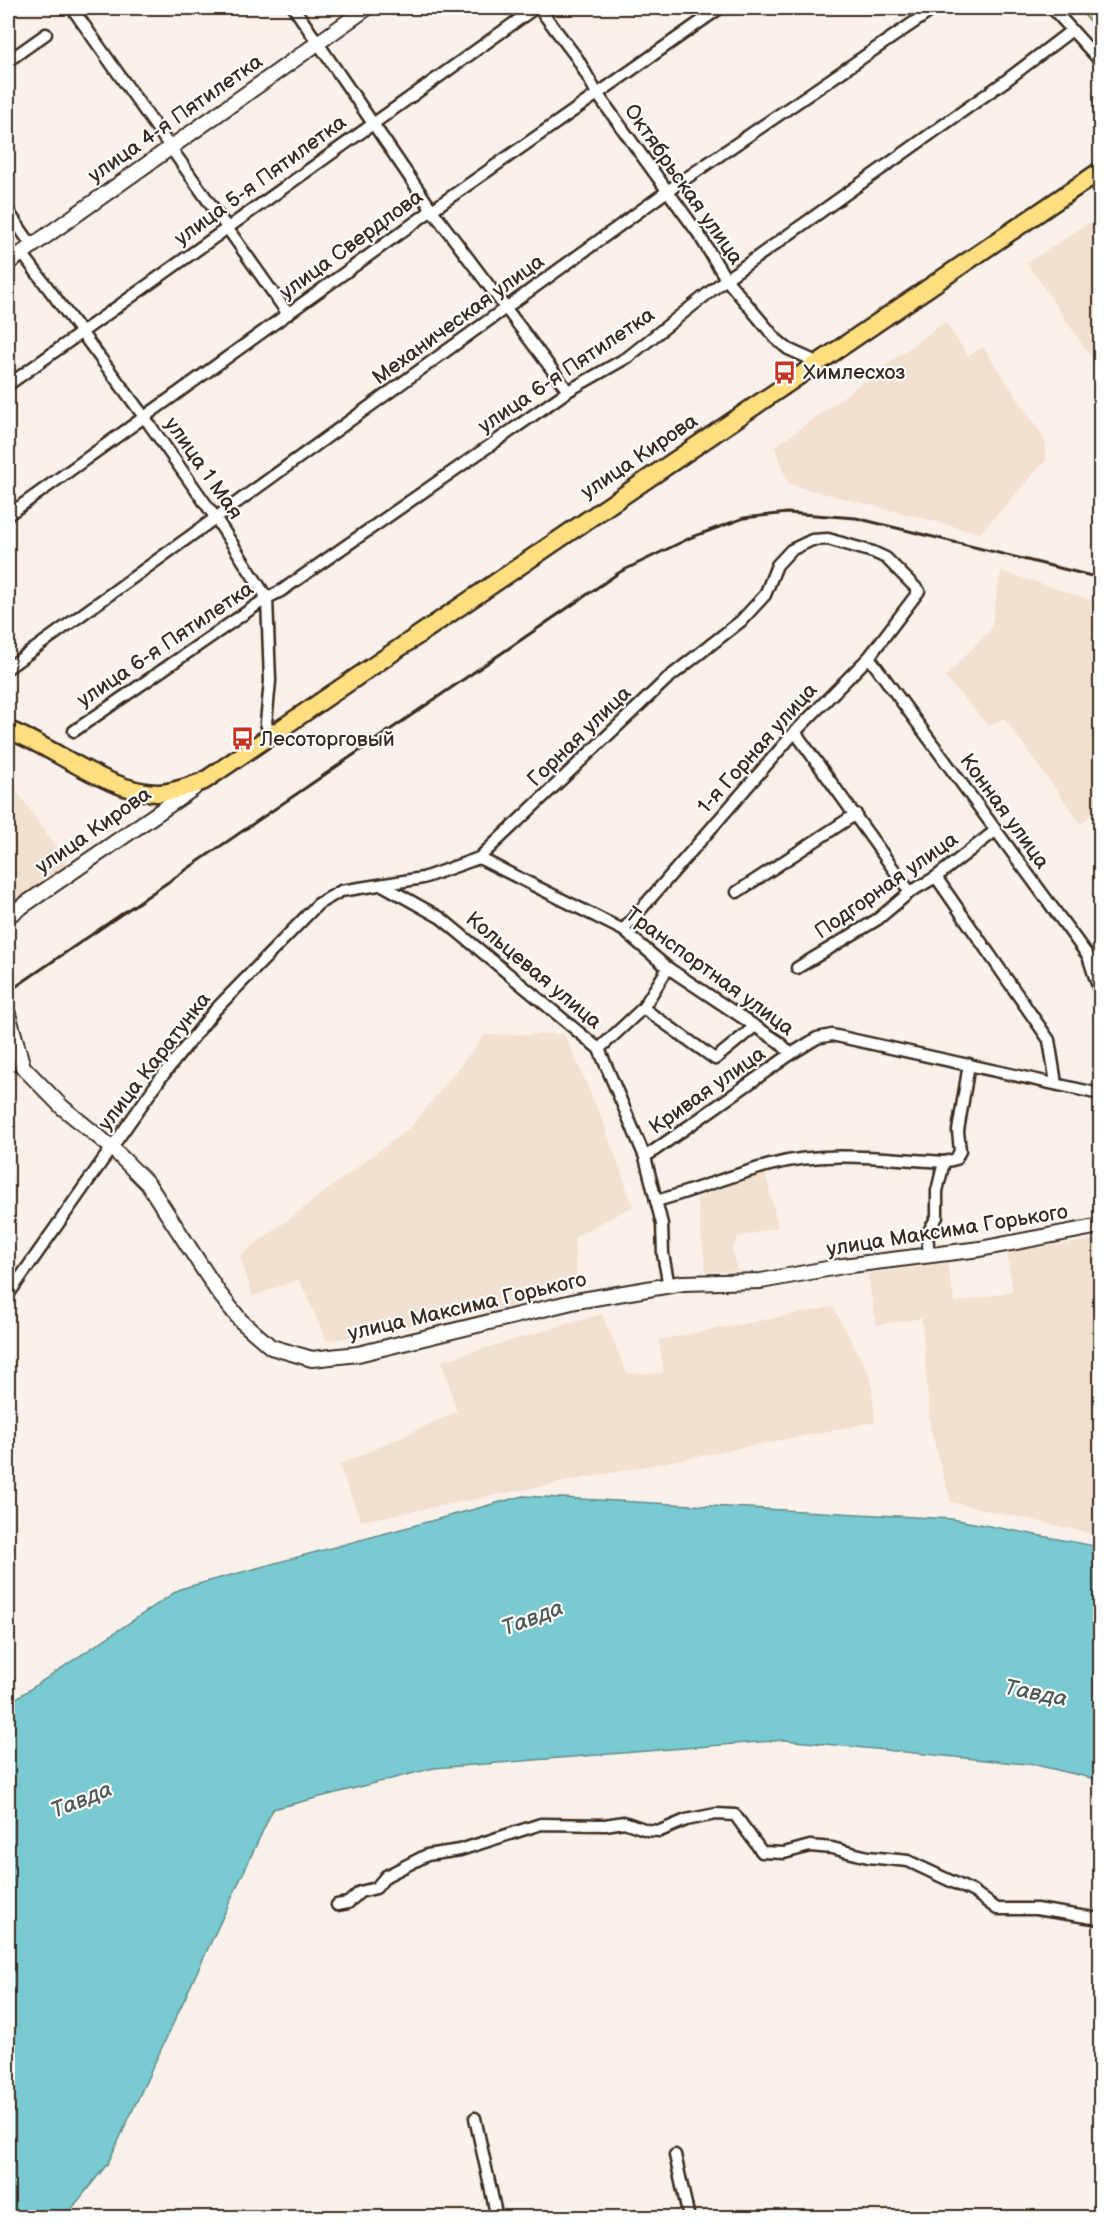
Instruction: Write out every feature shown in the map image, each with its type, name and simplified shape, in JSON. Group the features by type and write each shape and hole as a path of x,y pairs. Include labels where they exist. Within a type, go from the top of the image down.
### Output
{"main road":[{"name":"улица Кирова","path":"8,730 50,749 92,773 144,792 178,790 204,781 1101,171"}],"street":[{"path":"294,8 432,210 568,392"},
{"name":"улица 4-я Пятилетка","path":"8,263 367,8"},
{"name":"Октябрьская улица","path":"537,8 577,58 598,95 666,192 698,233 726,279 776,339 788,350 817,362"},
{"name":"улица 5-я Пятилетка","path":"8,385 537,8"},
{"name":"улица Свердлова","path":"8,515 432,210 720,8"},
{"name":"Механическая улица","path":"8,668 666,192 935,8"},
{"path":"1052,8 1101,60"},
{"path":"75,9 229,226 288,314"},
{"name":"улица 6-я Пятилетка","path":"74,731 568,392 628,357 726,279 1004,82 1072,30"},
{"path":"8,60 46,34"},
{"name":"улица 1 Мая","path":"8,211 27,249 82,331 215,518 267,598"},
{"name":"1-я Горная улица","path":"623,930 795,732 868,657 919,591 886,558 828,539 812,540 786,555"},
{"name":"Горная улица","path":"363,887 384,886 423,878 479,858 667,679 741,621 765,595 777,565 786,555"},
{"path":"267,598 270,681 266,723 270,735"},
{"name":"Конная улица","path":"868,657 1088,956 1101,993"},
{"path":"795,732 910,892"},
{"name":"улица Кирова","path":"8,916 204,781"},
{"path":"737,892 856,814"},
{"name":"Подгорная улица","path":"797,968 878,919 910,892 936,877 995,831"},
{"name":"Транспортная улица","path":"479,858 623,930 668,968 779,1042 791,1054 817,1038 832,1035 1101,1094"},
{"path":"936,877 1049,1040 1056,1083"},
{"name":"Кольцевая улица","path":"384,886 441,918 599,1049 645,1157 656,1201 669,1286"},
{"name":"улица Каратунка","path":"8,1295 111,1147 215,1010 280,946 297,922 318,904 341,891 363,887"},
{"path":"599,1049 643,1008 668,968"},
{"path":"643,1008 715,1059 754,1027"},
{"name":"улица Максима Горького","path":"8,1014 12,1054 22,1067 62,1107 111,1147 148,1184 218,1292 241,1321 271,1347 290,1355 312,1359 358,1354 576,1301 669,1286 761,1281 843,1266 980,1249 1101,1227"},
{"name":"Кривая улица","path":"645,1157 791,1054"},
{"path":"656,1201 704,1188 771,1164 837,1157 944,1162 956,1159 960,1151 958,1131 969,1064"},
{"path":"928,1255 927,1234 937,1217 937,1191 944,1162"},
{"path":"337,1905 348,1904 360,1892 376,1888 386,1876 427,1855 460,1850 541,1824 605,1825 624,1822 647,1830 660,1831 686,1820 716,1815 735,1815 762,1852 784,1853 810,1846 832,1848 868,1857 908,1861 974,1892 997,1909 1036,1910 1101,1919"},
{"path":"475,2118 496,2217"},
{"path":"675,2155 689,2217"}],"shaded area":[{"path":"1100,216 1100,370 1027,263"},
{"path":"945,322 968,356 983,347 1045,440 1046,460 980,533 788,484 775,447"},
{"path":"1001,571 1100,603 1100,807 1081,824 1004,718 989,726 945,677 991,629"},
{"path":"8,779 68,864 8,906"},
{"path":"564,1034 602,1119 633,1206 574,1237 577,1284 512,1307 327,1341 299,1279 253,1296 240,1256 412,1126 485,1035"},
{"path":"765,1172 778,1227 738,1237 732,1248 737,1271 706,1272 697,1198"},
{"path":"1100,1239 1100,1535 951,1502 930,1427 922,1318 876,1325 868,1274 947,1263 955,1303 1013,1291 1007,1252"},
{"path":"833,1307 871,1377 875,1422 361,1521 339,1465 457,1412 442,1361 602,1314 627,1374 664,1373 659,1340"}],"green space":[{"path":"1078,8 1100,8 1100,33"}],"water":[{"name":"Тавда","path":"523,1496 952,1519 1100,1547 1100,1780 1036,1765 785,1740 434,1768 273,1809 108,2163 65,2217 8,2217 8,1704 180,1589"}],"railway":[{"path":"8,992 620,572 692,537 744,518 787,513 856,518 1100,578"}],"place":[{"name":"Химлесхоз","path":"785,372"},
{"name":"Лесоторговый","path":"242,739"}]}
